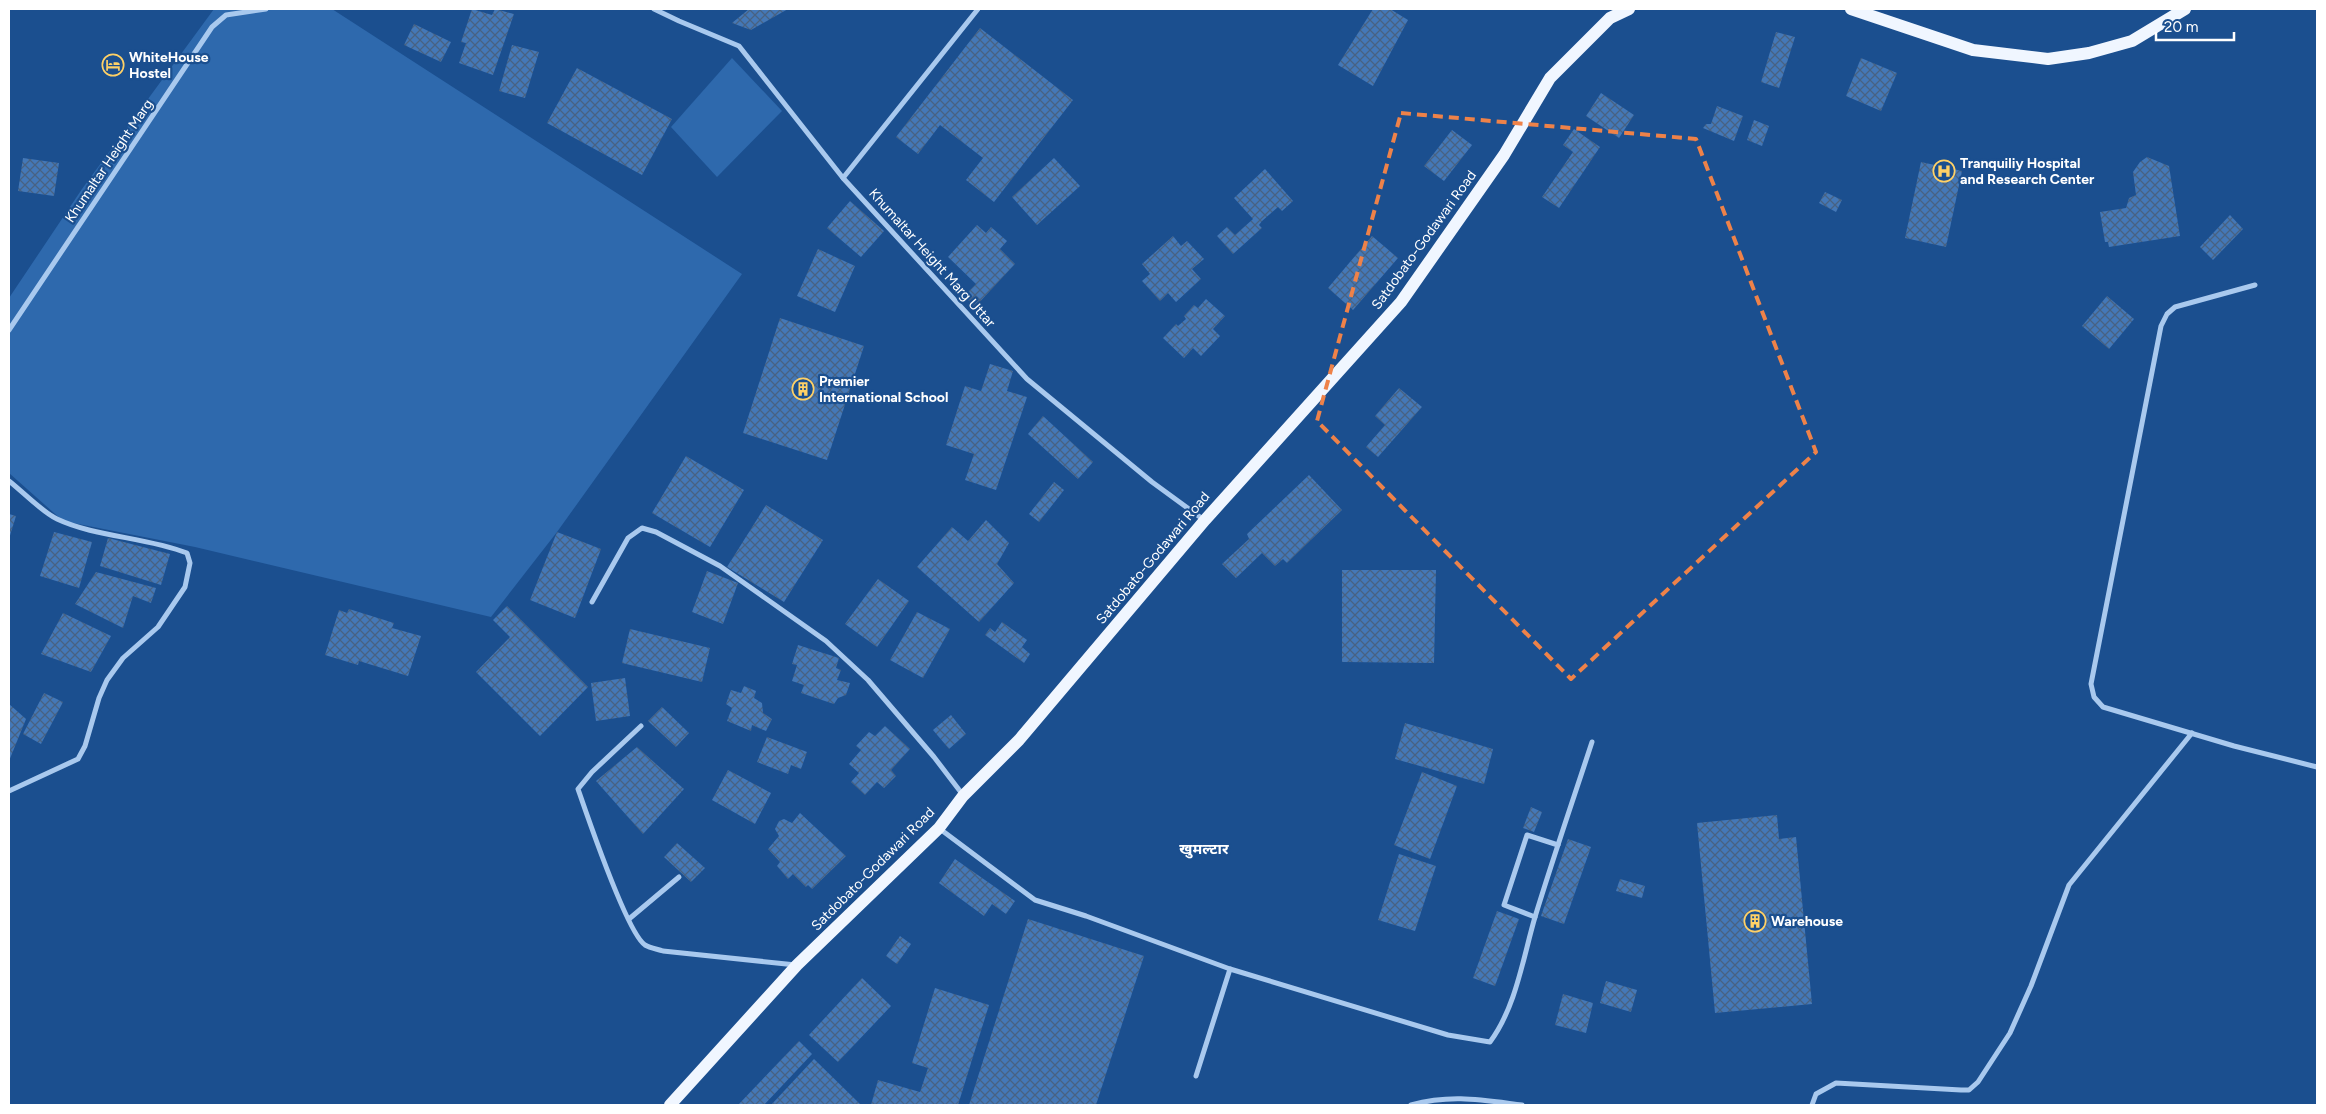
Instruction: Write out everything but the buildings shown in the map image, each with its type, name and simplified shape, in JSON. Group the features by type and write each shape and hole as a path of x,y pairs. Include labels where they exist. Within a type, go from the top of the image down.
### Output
{"main road":[{"name":"Satdobato-Godawari Road","path":"670,1105 796,965 939,828 963,796 1019,740 1205,520 1401,302 1504,155 1550,78 1610,18 1629,9"},
{"path":"1851,9 1973,50 2048,59 2089,53 2132,41 2185,9"}],"street":[{"name":"Khumaltar Height Marg","path":"9,330 212,27 226,15 266,9"},
{"name":"Khumaltar Height Marg Uttar","path":"654,9 739,46 844,178 1027,379 1152,482 1205,520"},
{"path":"844,178 974,11 978,9"},
{"path":"2255,285 2175,307 2166,314 2161,326 2091,684 2094,697 2103,707 2192,734 2317,767"},
{"path":"9,480 56,519 93,530 168,546 187,553 190,563 185,587 158,627 123,658 107,680 99,698 85,746 78,759 9,791"},
{"path":"592,602 628,538 642,528 656,532 720,566 826,642 868,680 934,757 963,796"},
{"path":"640,726 592,772 578,789 599,851 629,919 644,944 663,951 796,965"},
{"path":"1812,1105 1816,1094 1836,1082 1969,1090 1978,1082 2010,1032 2031,986 2069,885 2192,734"},
{"path":"939,828 1035,900 1230,969 1448,1035 1490,1042 1501,1028 1515,989 1535,917 1592,742"},
{"path":"1535,917 1504,905 1527,835 1558,845"},
{"path":"629,919 679,877"},
{"path":"1196,1076 1230,969"},
{"path":"1411,1105 1429,1100 1464,1097 1522,1105"}],"highlighted area":[{"path":"1401,113 1696,139 1816,452 1571,679 1317,421"}],"shaded area":[{"path":"214,9 332,9 742,274 557,532 491,617 195,547 63,521 9,473 9,298 82,189"},
{"path":"732,58 782,111 717,177 671,127"}],"place":[{"name":"WhiteHouse Hostel","path":"113,65"},
{"name":"Tranquiliy Hospital and Research Center","path":"1944,171"},
{"name":"Premier International School","path":"803,389"},
{"name":"Warehouse","path":"1755,921"}],"district":[{"name":"खुमल्टार","path":"1204,849"}]}
